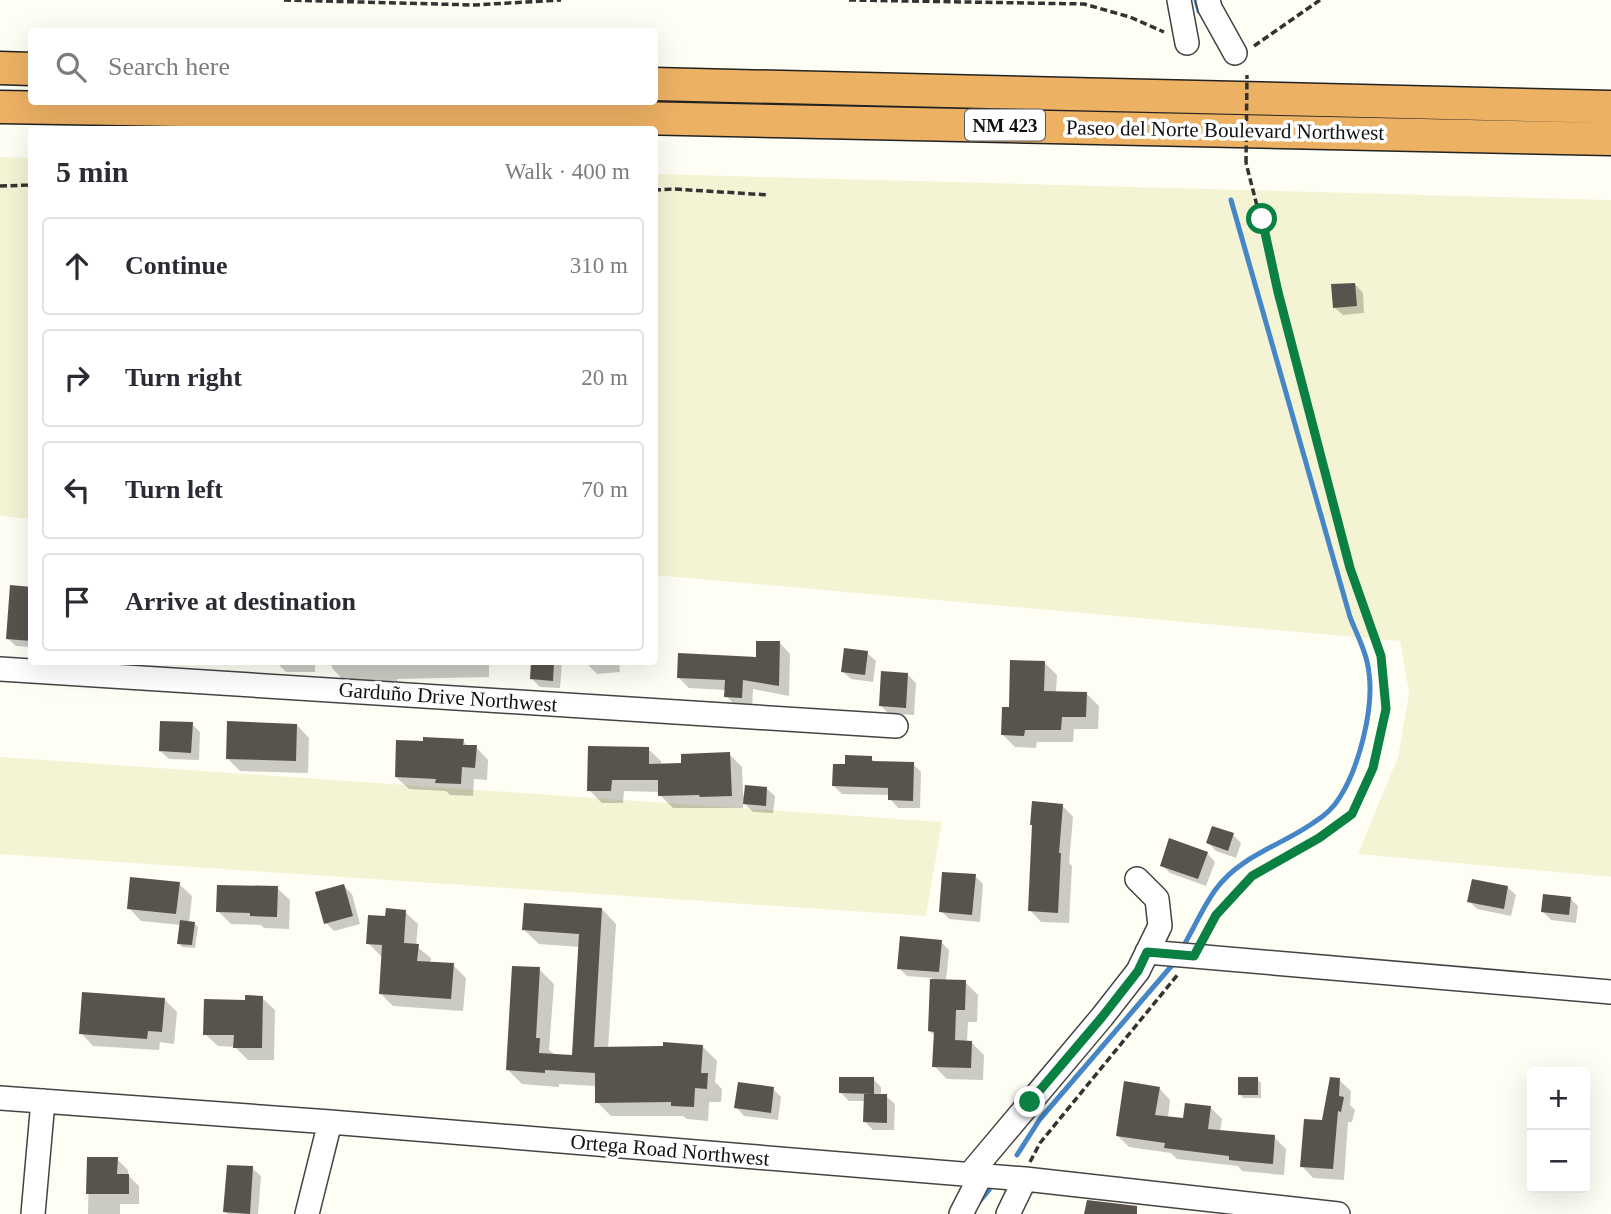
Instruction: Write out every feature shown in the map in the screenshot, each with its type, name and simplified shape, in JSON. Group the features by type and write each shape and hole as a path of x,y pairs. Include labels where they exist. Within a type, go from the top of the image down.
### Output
{"highway":[{"path":"0,68 28,69"},
{"name":"Paseo del Norte Boulevard Northwest","path":"658,84 1611,107"},
{"name":"Paseo del Norte Boulevard Northwest","path":"0,107 1611,139"}],"street":[{"path":"1179,0 1187,43"},
{"path":"1209,0 1210,8 1235,53"},
{"name":"Garduño Drive Northwest","path":"0,669 896,726"},
{"path":"961,1214 976,1175 1138,971 1160,926 1157,899 1137,879"},
{"path":"1147,952 1611,992"},
{"name":"Ortega Road Northwest","path":"0,1098 1025,1179 1338,1214"},
{"path":"33,1214 43,1101"},
{"path":"307,1214 330,1122"},
{"path":"1008,1214 1025,1179"}],"path":[{"path":"285,0 474,5 561,0"},
{"path":"849,0 1084,4 1130,17 1187,43"},
{"path":"1235,53 1258,44 1320,0"},
{"path":"1025,1179 1032,1156 1040,1143 1194,956 1216,915 1252,876 1319,838 1352,814 1373,768 1386,709 1381,656 1350,568 1246,163 1247,75"},
{"path":"0,186 28,185"},
{"path":"658,190 769,195"}],"green space":[{"path":"0,157 28,158 28,519 0,516"},
{"path":"658,174 1611,200 1611,877 1358,854 1398,757 1409,693 1400,641 658,575"},
{"path":"0,757 942,822 926,916 0,854"}],"building":[{"path":"1355,283 1357,306 1333,308 1331,284"},
{"path":"10,585 28,587 28,641 6,639"},
{"path":"756,641 780,641 779,686 743,680 742,698 724,697 725,680 677,678 678,653 756,657"},
{"path":"844,648 868,651 865,675 841,672"},
{"path":"1010,660 1045,661 1044,691 1087,692 1086,717 1062,717 1061,730 1025,730 1024,736 1001,735 1002,707 1009,707"},
{"path":"531,665 554,665 553,681 530,679"},
{"path":"881,671 908,673 906,708 879,706"},
{"path":"160,721 193,722 191,753 159,751"},
{"path":"227,721 297,724 296,761 226,759"},
{"path":"423,737 464,739 463,745 477,745 475,768 462,767 461,784 435,783 436,779 395,777 396,740 423,741"},
{"path":"588,746 649,747 649,764 681,763 681,754 730,752 732,796 658,796 658,780 612,780 611,791 587,791"},
{"path":"845,755 872,756 872,761 914,762 913,801 888,800 888,788 832,786 833,764 845,764"},
{"path":"745,785 767,787 766,806 743,804"},
{"path":"1032,801 1063,804 1058,913 1028,911"},
{"path":"1212,826 1234,833 1228,851 1206,843"},
{"path":"1169,838 1208,852 1198,879 1160,866"},
{"path":"942,872 976,874 972,915 939,912"},
{"path":"130,877 180,882 176,914 127,909"},
{"path":"1472,879 1508,886 1504,909 1467,902"},
{"path":"344,884 353,916 324,924 315,892"},
{"path":"217,885 278,886 277,917 216,912"},
{"path":"1543,894 1571,897 1569,915 1541,912"},
{"path":"524,903 602,908 594,1047 663,1046 663,1042 703,1045 701,1073 708,1073 707,1089 695,1088 694,1107 671,1106 671,1102 595,1103 595,1073 506,1070 512,966 540,967 536,1038 540,1038 539,1053 572,1055 579,934 522,930"},
{"path":"386,908 406,910 404,943 419,944 417,961 454,963 451,999 379,994 382,945 366,944 368,915 385,916"},
{"path":"180,920 195,922 192,945 177,944"},
{"path":"900,936 942,940 939,972 897,969"},
{"path":"930,979 966,980 965,1010 956,1010 955,1040 972,1041 971,1068 932,1067 934,1032 928,1031"},
{"path":"82,992 165,998 162,1032 148,1031 147,1039 79,1034"},
{"path":"245,995 263,996 262,1048 233,1048 234,1035 203,1035 204,999 245,1000"},
{"path":"839,1077 874,1077 874,1094 839,1093"},
{"path":"1238,1077 1258,1077 1258,1095 1238,1095"},
{"path":"1330,1077 1340,1078 1339,1096 1344,1097 1341,1112 1338,1111 1333,1169 1300,1167 1304,1119 1322,1120"},
{"path":"1124,1081 1160,1087 1155,1115 1183,1118 1185,1103 1211,1106 1208,1129 1275,1135 1273,1164 1229,1160 1229,1156 1164,1148 1165,1143 1116,1136"},
{"path":"738,1082 774,1087 771,1113 734,1108"},
{"path":"864,1094 887,1094 887,1123 863,1122"},
{"path":"87,1157 118,1157 117,1174 129,1174 129,1194 86,1194"},
{"path":"227,1165 253,1166 250,1214 223,1212"},
{"path":"1087,1200 1137,1206 1137,1214 1084,1214"}],"waterway":[{"path":"1196,0 1199,11"},
{"path":"1184,945 1207,902 1226,878 1249,859 1317,821 1338,801 1359,754 1369,703 1366,658 1350,617 1231,200"},
{"path":"1017,1155 1040,1119 1174,963"},
{"path":"979,1202 989,1190"}],"route":[{"path":"1030,1102 1138,971 1147,952 1194,956 1216,915 1252,876 1319,838 1352,814 1373,768 1386,709 1381,656 1350,568 1278,292 1262,219"}]}
